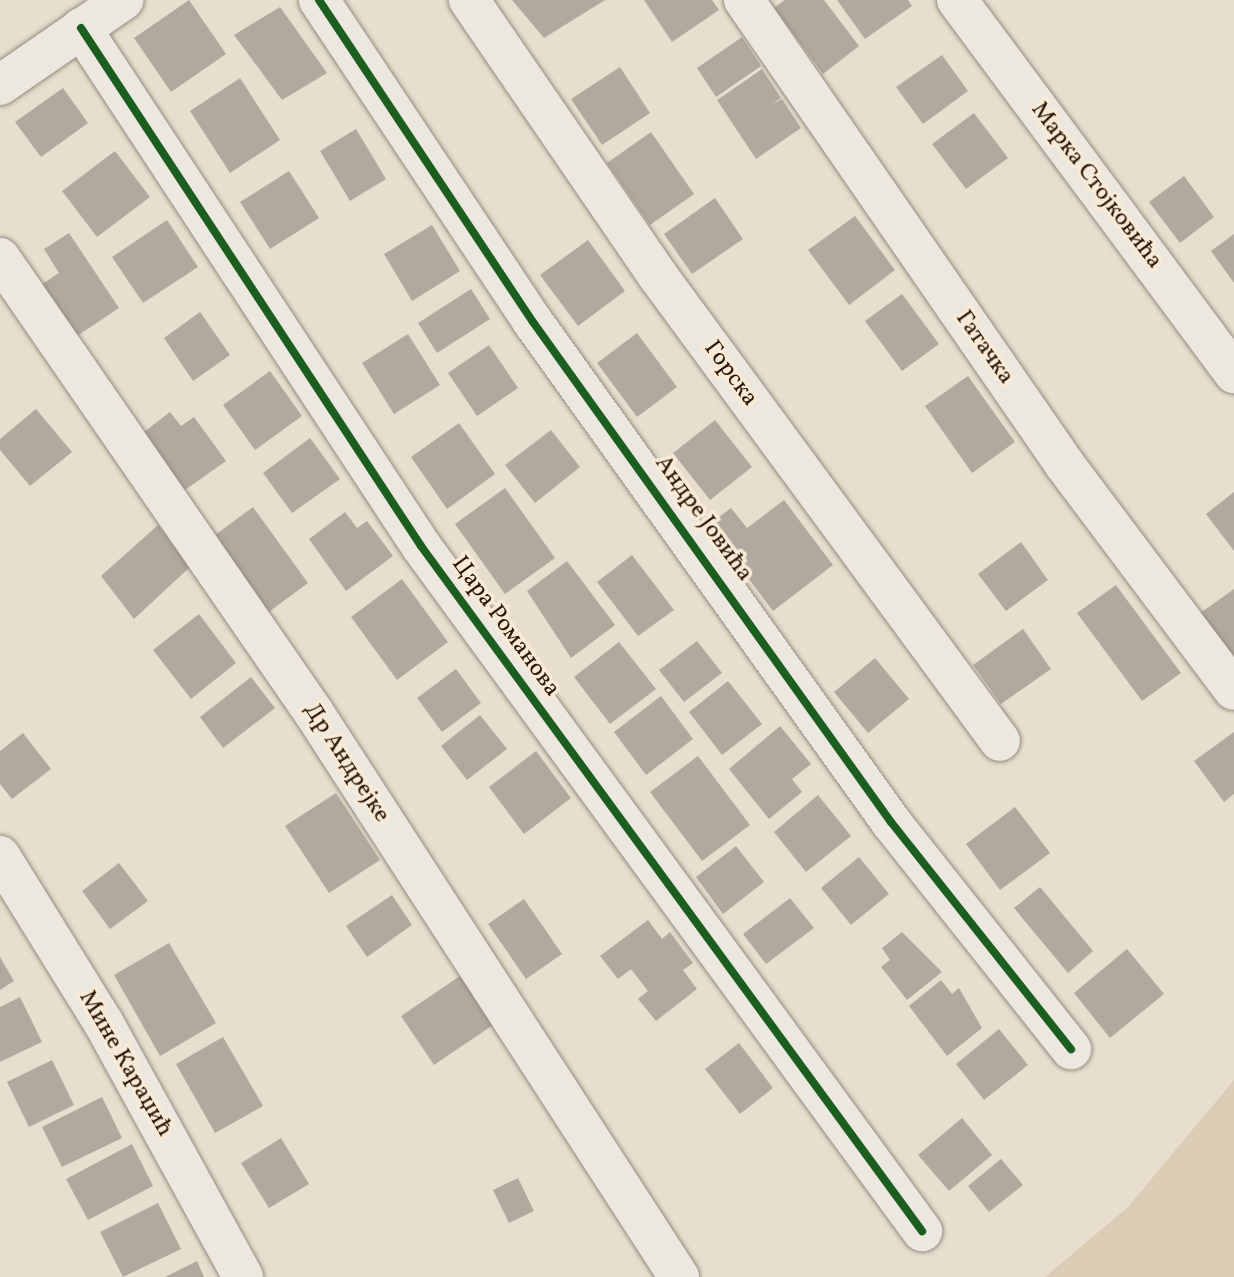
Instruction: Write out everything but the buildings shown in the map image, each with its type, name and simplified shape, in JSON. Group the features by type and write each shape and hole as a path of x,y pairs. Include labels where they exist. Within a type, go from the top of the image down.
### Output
{"street":[{"name":"Андре Јовића","path":"319,0 533,322 891,822 1071,1049"},
{"name":"Горска","path":"469,0 658,276 1000,741"},
{"name":"Гатачка","path":"744,0 1065,465 1234,690"},
{"name":"Марка Стојковића","path":"957,0 1234,373"},
{"path":"0,85 95,12"},
{"name":"Цара Романова","path":"95,12 421,546 922,1231"},
{"name":"Др Андрејке","path":"0,258 314,713 679,1277"},
{"name":"Мине Караџић","path":"0,856 103,1022 243,1277"}],"shaded area":[{"path":"1234,1080 1234,1277 1045,1277 1128,1207"}],"cycle path":[{"path":"319,0 533,322 891,822 1071,1049"},
{"path":"81,28 421,546 922,1231"}]}
